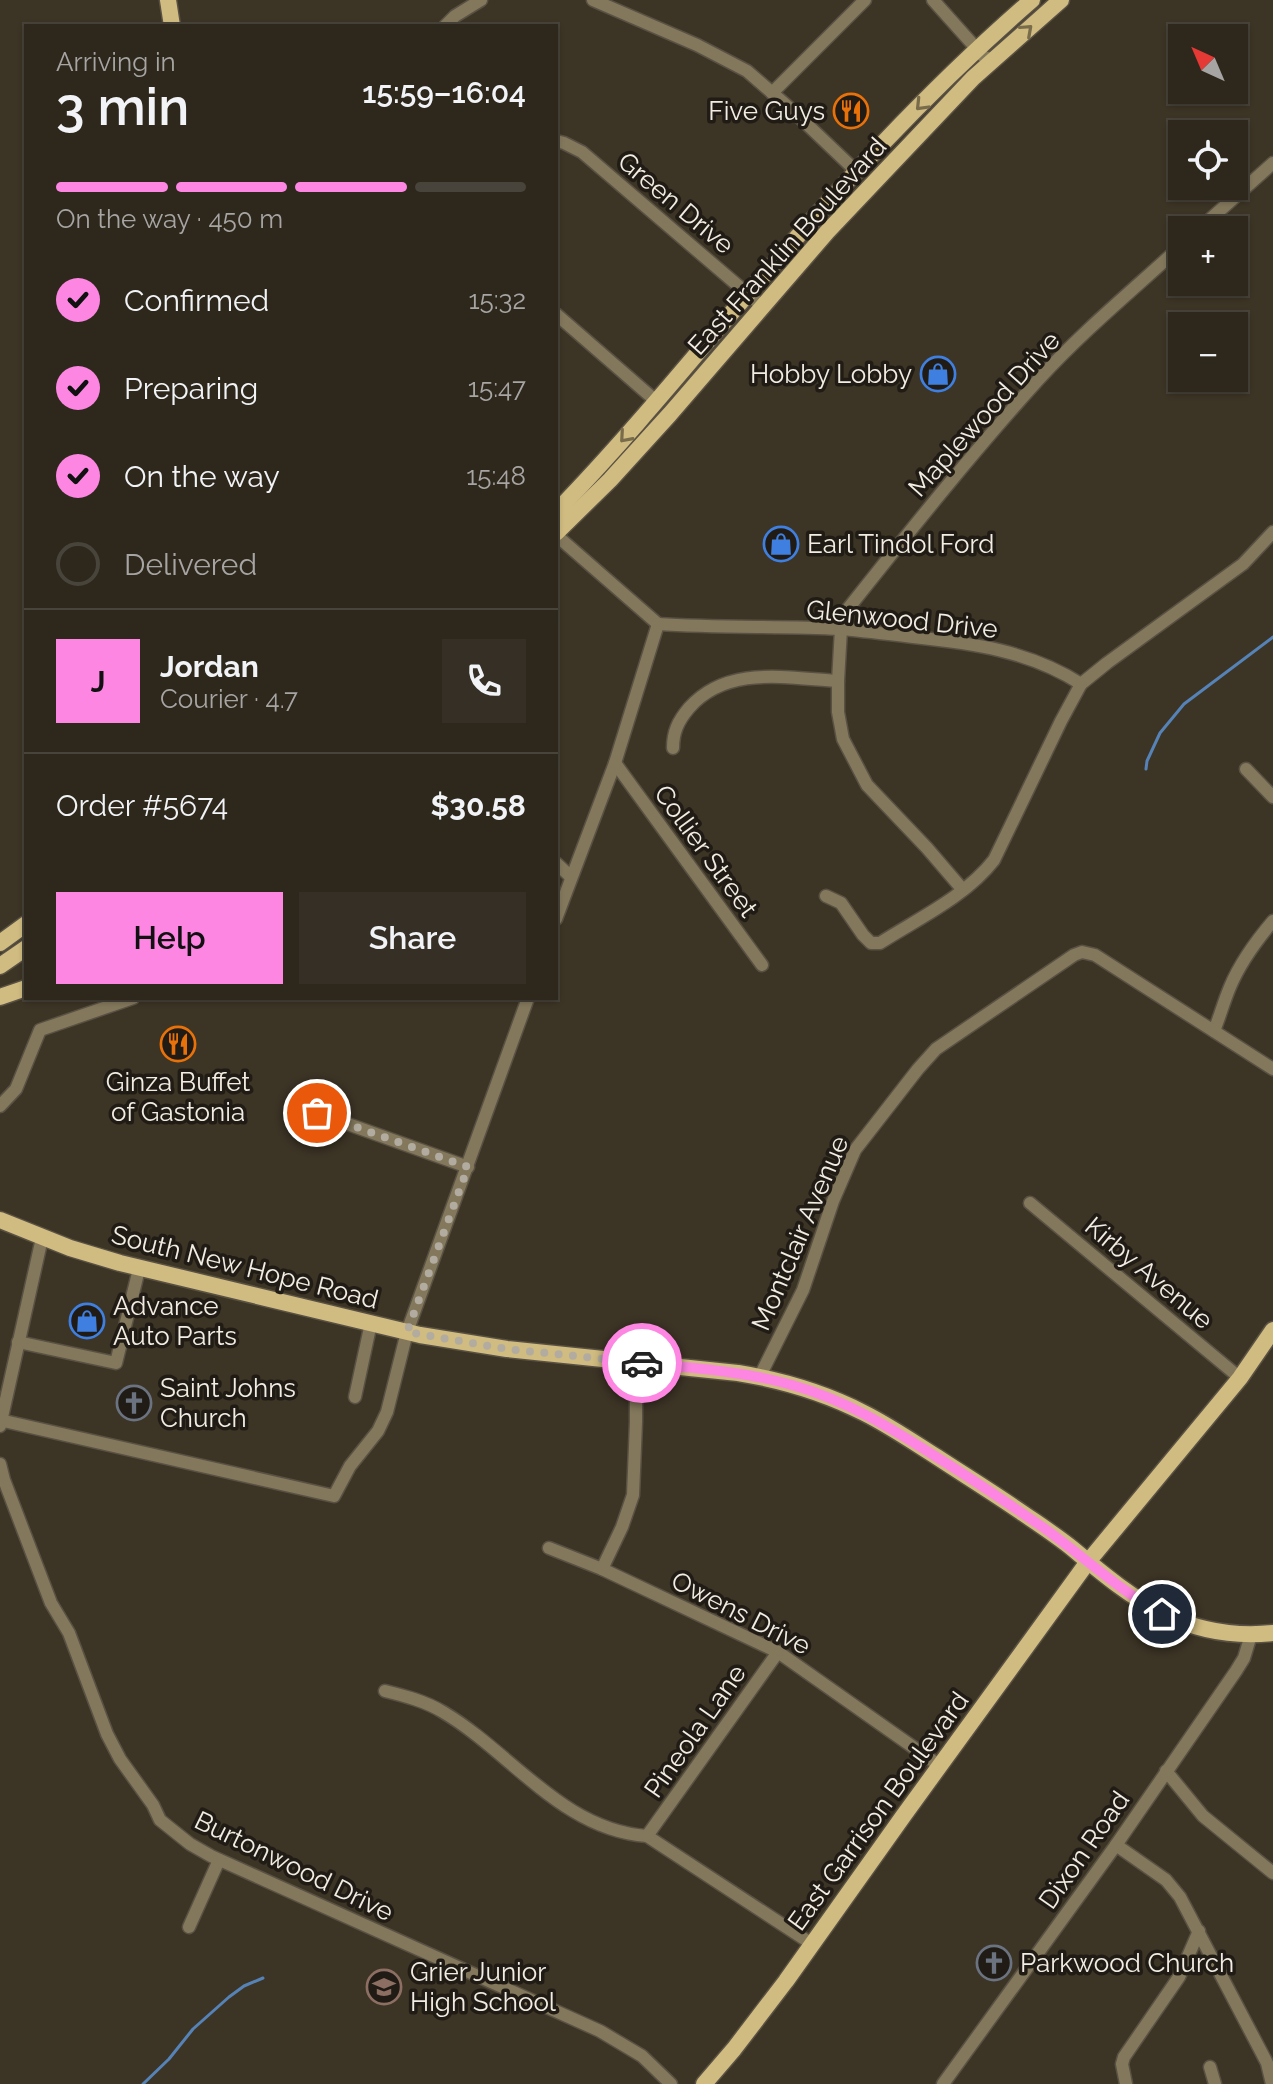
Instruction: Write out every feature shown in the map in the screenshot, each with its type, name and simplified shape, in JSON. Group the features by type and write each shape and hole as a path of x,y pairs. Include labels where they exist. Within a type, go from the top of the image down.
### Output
{"main road":[{"name":"East Franklin Boulevard","path":"558,510 857,172 950,75 1032,0"},
{"name":"East Franklin Boulevard","path":"558,532 610,480 827,232 973,78 1061,0"},
{"path":"169,1 172,24"},
{"path":"169,1 177,24"},
{"path":"0,943 24,925"},
{"path":"0,966 24,949"},
{"path":"0,997 24,989"},
{"name":"South New Hope Road","path":"2,1222 139,1269 407,1332 507,1349 760,1376 807,1389 865,1413 955,1468 1073,1549 1087,1563 1150,1607 1174,1620 1211,1631 1251,1635 1273,1633"},
{"name":"East Garrison Boulevard","path":"704,2084 743,2038 1087,1563 1240,1378 1273,1330"}],"street":[{"path":"447,24 481,0"},
{"path":"593,0 747,71 857,172"},
{"path":"772,93 865,0"},
{"path":"933,0 977,50 993,60"},
{"name":"Green Drive","path":"558,142 582,152 763,307"},
{"path":"1214,216 1273,163"},
{"name":"Maplewood Drive","path":"841,629 847,610 938,497 1040,379 1168,258"},
{"path":"558,316 656,401"},
{"path":"826,896 841,903 871,943 880,943 981,876 994,860 1081,684 1243,564 1273,532"},
{"path":"558,536 658,624 615,763 558,913"},
{"name":"Glenwood Drive","path":"658,624 716,628 841,629 969,643 1018,655 1081,684"},
{"path":"841,629 838,712 843,739 853,762 867,785 963,890"},
{"path":"673,748 673,735 681,717 698,697 718,686 738,678 762,677 838,681"},
{"name":"Collier Street","path":"615,763 762,965"},
{"path":"1246,769 1273,797"},
{"path":"558,865 571,877"},
{"path":"1214,1031 1237,973 1251,948 1273,921"},
{"name":"Montclair Avenue","path":"760,1376 803,1290 833,1201 855,1150 926,1059 950,1038 1074,955 1082,952 1095,955 1273,1069"},
{"path":"0,1106 16,1089 40,1030 127,1000"},
{"path":"0,1420 334,1496 350,1466 383,1422 407,1332 527,1000"},
{"path":"317,1113 468,1167"},
{"name":"Kirby Avenue","path":"1030,1203 1240,1378"},
{"path":"0,1426 42,1238"},
{"path":"18,1342 116,1363 139,1269"},
{"path":"355,1397 371,1323"},
{"path":"602,1569 633,1495 636,1363"},
{"name":"Burtonwood Drive","path":"0,1464 51,1603 69,1633 120,1759 160,1820 190,1844 219,1860 600,2031 642,2056 671,2084"},
{"name":"Owens Drive","path":"549,1548 602,1569 778,1652 940,1766"},
{"name":"Dixon Road","path":"943,2084 1116,1845 1236,1671 1251,1635"},
{"name":"Pineola Lane","path":"647,1836 778,1652"},
{"path":"385,1691 441,1711 470,1729 546,1793 573,1811 625,1832 647,1836 812,1944"},
{"path":"1166,1771 1203,1816 1273,1873"},
{"path":"1116,1845 1174,1887 1267,2063 1272,2084"},
{"path":"189,1927 219,1860"},
{"path":"1126,2084 1122,2064 1127,2051 1179,1977 1199,1931"},
{"path":"1210,2067 1215,2084"}],"waterway":[{"path":"1146,769 1160,733 1184,704 1273,637"},
{"path":"143,2084 169,2059 193,2029 229,1997 263,1978"}],"way so far":[{"path":"317,1113 468,1167 407,1332 507,1349 642,1363"}],"place":[{"name":"Five Guys","path":"851,111"},
{"name":"Hobby Lobby","path":"938,374"},
{"name":"Earl Tindol Ford","path":"781,544"},
{"name":"Ginza Buffet of Gastonia","path":"178,1044"},
{"name":"Advance Auto Parts","path":"87,1321"},
{"name":"Saint Johns Church","path":"134,1403"},
{"name":"Parkwood Church","path":"994,1963"},
{"name":"Grier Junior High School","path":"384,1987"}],"route":[{"path":"642,1363 760,1376 807,1389 865,1413 1021,1512 1073,1549 1087,1563 1162,1614"}]}
